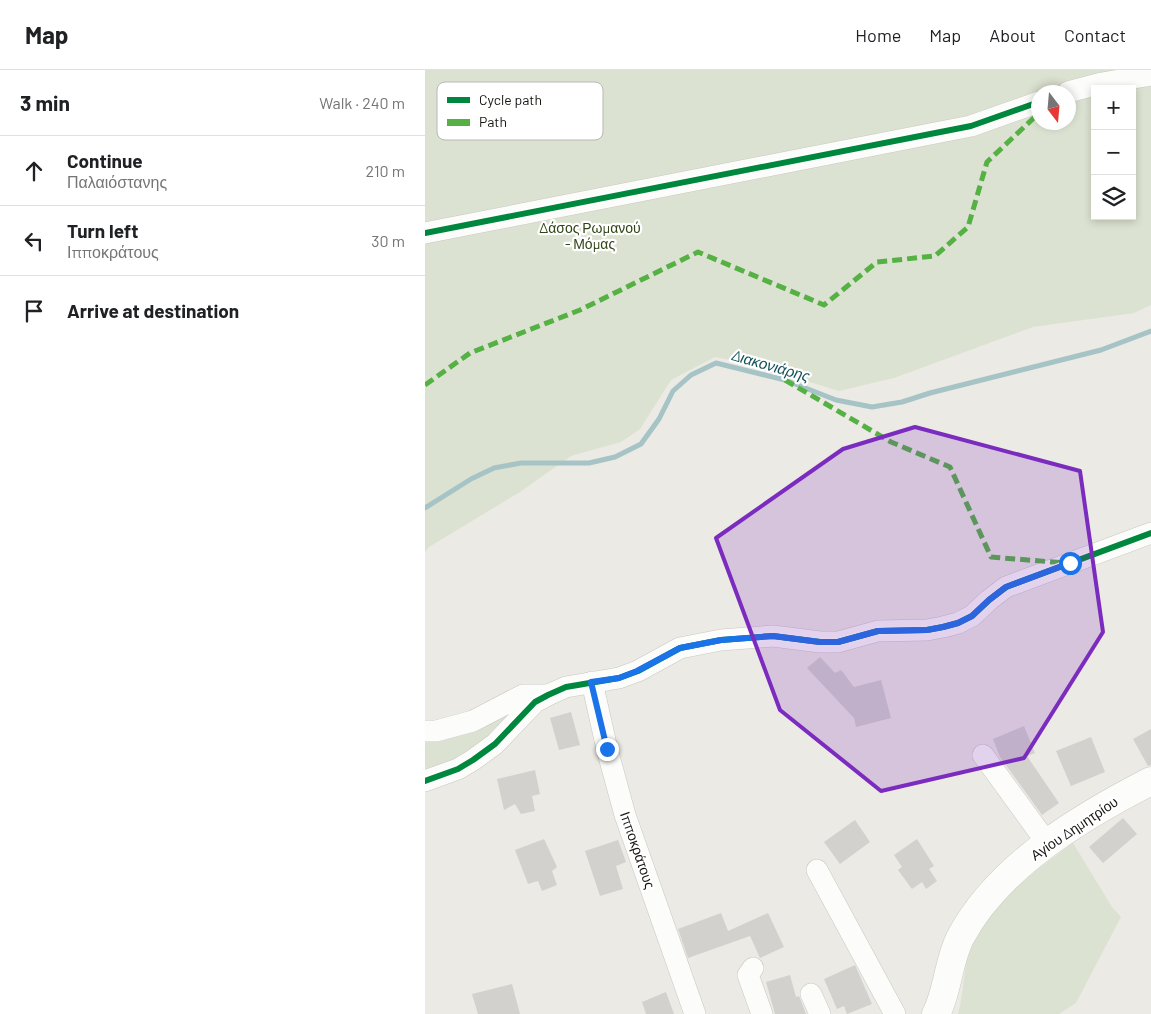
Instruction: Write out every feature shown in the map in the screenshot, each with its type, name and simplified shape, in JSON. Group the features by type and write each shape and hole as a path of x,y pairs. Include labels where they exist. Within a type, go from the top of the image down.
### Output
{"main road":[{"name":"Αγίου Δημητρίου","path":"937,1014 959,940 977,910 1004,880 1047,844 1123,795 1151,781"}],"street":[{"path":"1076,90 1151,74"},
{"path":"425,233 971,126 1031,105"},
{"path":"425,781 458,769 473,760 495,744 535,702 566,686 619,678 637,671 680,648 721,640 773,636 820,642 838,642 878,631 927,630 943,627 958,623 972,616 1006,587 1151,533"},
{"name":"Ιπποκράτους","path":"591,682 625,816 695,1014"},
{"path":"425,731 436,731 473,721 523,695 548,694"},
{"path":"983,755 1047,844"},
{"path":"817,870 895,1014"},
{"path":"753,968 748,974 761,1014"},
{"path":"811,994 820,1014"}],"highlighted area":[{"path":"915,427 1080,471 1103,632 1024,758 881,791 780,710 716,538 843,449"}],"green space":[{"name":"Δάσος Ρωμανού - Μόμας","path":"425,70 1151,70 1151,305 1134,313 1033,327 894,378 839,391 754,365 715,357 671,380 640,429 621,442 571,456 520,492 429,547 425,552"},
{"path":"502,714 506,719 482,745 439,767 425,771 425,735"},
{"path":"1073,843 1112,907 1121,917 1076,1003 1059,1014 958,1014 968,957 988,913 1021,883"}],"building":[{"path":"820,657 835,673 841,670 854,687 881,680 891,718 856,727 854,718 807,668"},
{"path":"571,712 580,745 559,750 550,718"},
{"path":"1024,726 1035,753 1027,756 1059,803 1042,815 1000,757 993,739"},
{"path":"1151,729 1151,765 1148,766 1133,739"},
{"path":"1091,737 1105,772 1071,786 1056,751"},
{"path":"535,770 540,794 532,796 535,811 521,814 515,804 504,810 497,779"},
{"path":"1123,818 1137,834 1103,863 1089,847"},
{"path":"855,820 870,842 840,864 824,842"},
{"path":"544,839 557,867 552,871 557,885 542,891 538,881 528,884 515,850"},
{"path":"917,839 934,866 929,869 937,881 926,889 922,882 912,889 898,870 902,867 894,855"},
{"path":"618,840 626,862 616,866 623,889 600,896 585,851"},
{"path":"721,913 728,931 768,913 784,947 760,958 750,936 688,958 678,929"},
{"path":"855,965 872,1004 847,1014 844,1006 837,1009 824,979"},
{"path":"790,975 796,997 799,996 806,1014 775,1014 766,982"},
{"path":"512,984 520,1014 478,1014 472,994"},
{"path":"666,992 674,1014 646,1014 642,1002"}],"waterway":[{"name":"Διακονιάρης","path":"425,508 471,479 494,468 521,463 589,463 615,457 641,444 659,419 673,391 691,375 716,363 785,380 836,400 872,407 902,402 930,393 1101,350 1151,331"}],"marked path":[{"path":"425,385 470,353 580,310 698,252 824,305 877,262 935,256 968,227 987,162 1031,121"},
{"path":"785,380 891,442 950,467 991,557 1065,563"}],"cycle path":[{"path":"425,233 971,126 1031,105"},
{"path":"425,781 458,769 473,760 495,744 535,702 548,695 566,687 619,678 638,671 680,648 721,640 773,636 820,642 838,642 878,631 927,630 943,627 958,623 972,616 1006,587 1151,533"}],"route":[{"path":"607,749 591,682 619,678 637,671 680,648 721,640 773,636 820,642 838,642 878,631 927,630 943,627 958,623 972,616 1006,587 1070,563"}]}
